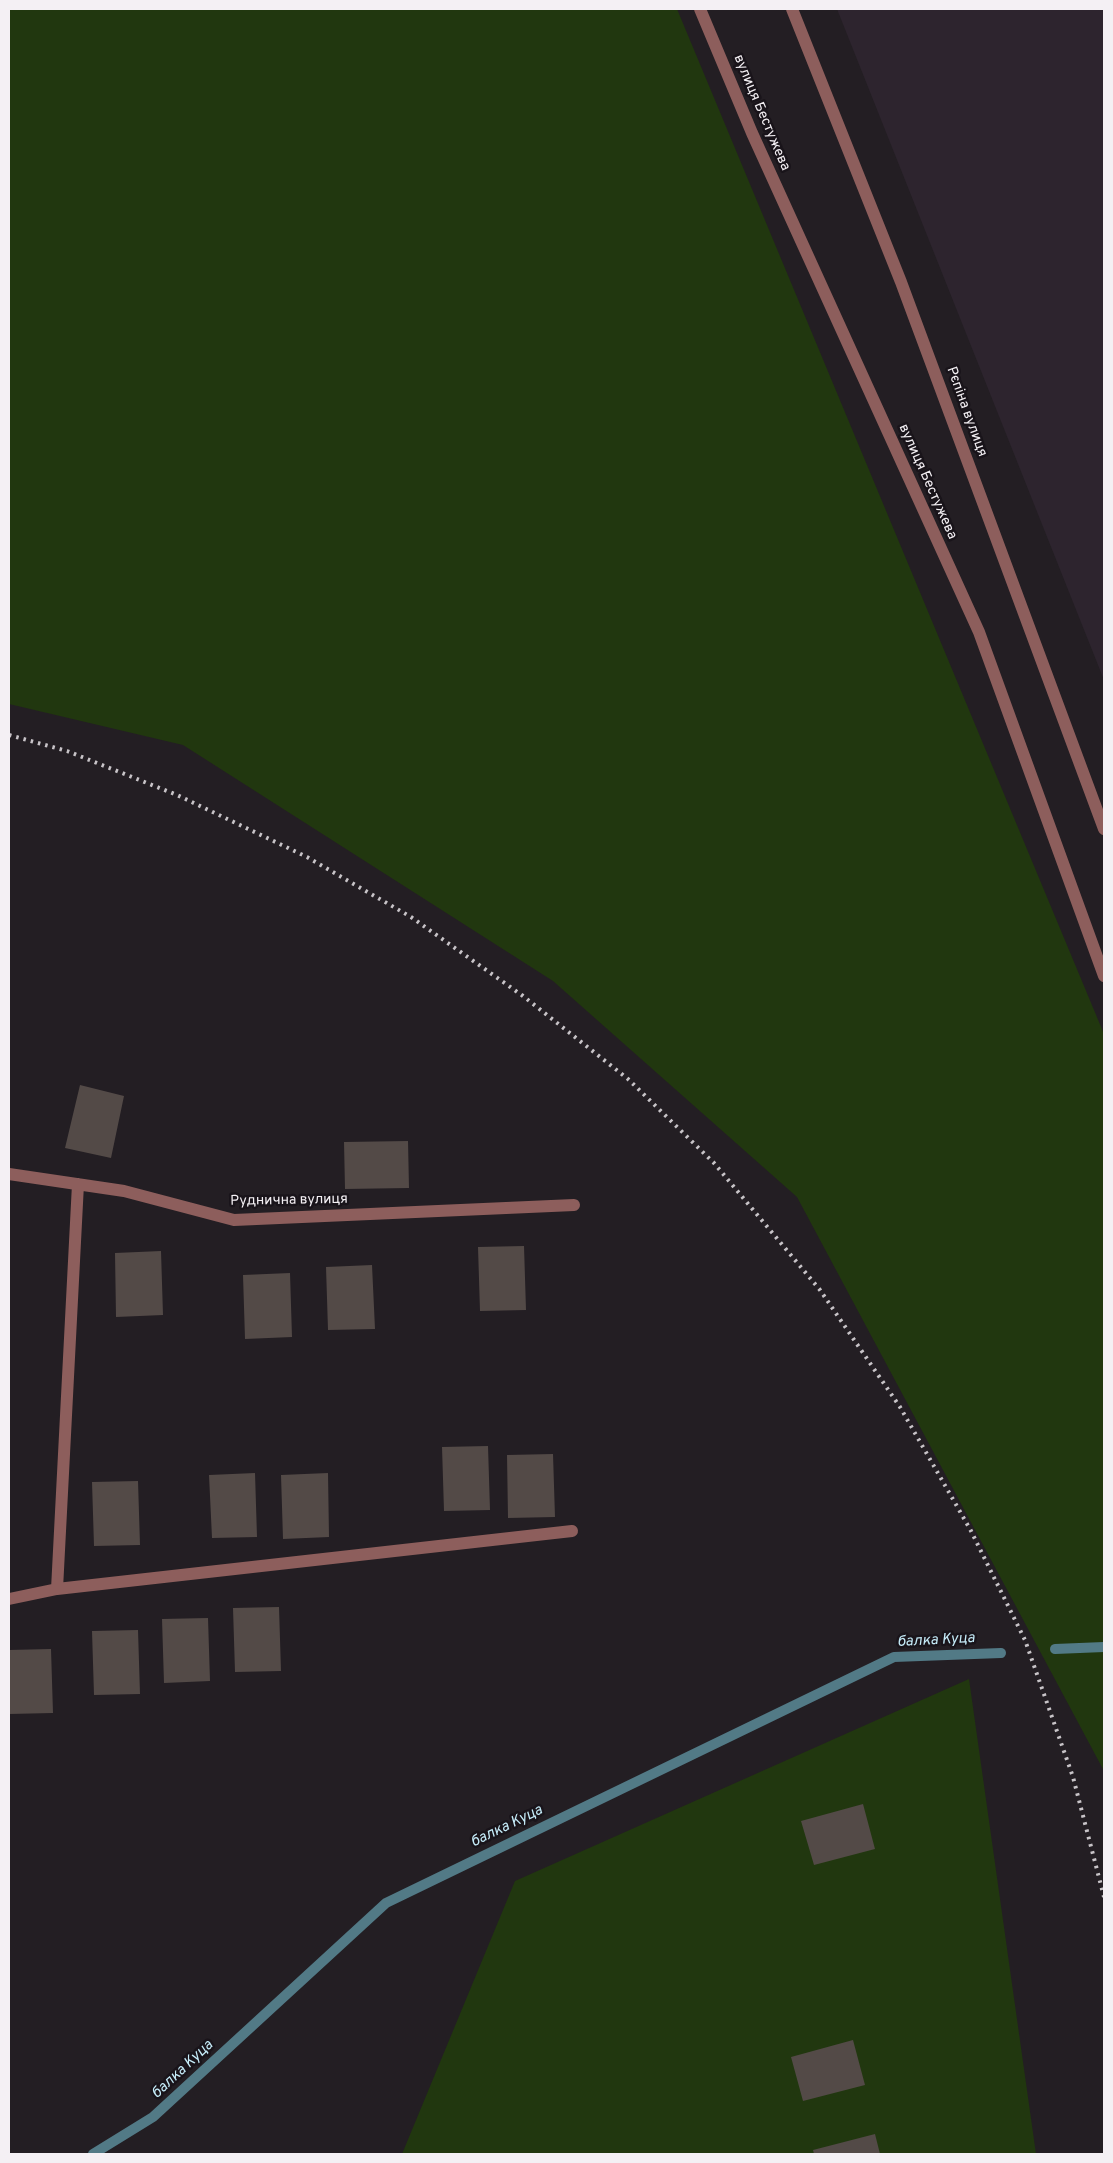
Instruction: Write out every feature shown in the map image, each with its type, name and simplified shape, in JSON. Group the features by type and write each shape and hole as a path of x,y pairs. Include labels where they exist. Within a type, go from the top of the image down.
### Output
{"street":[{"name":"вулиця Бестужева","path":"700,9 752,133 979,632 1104,976"},
{"name":"Рєпіна вулиця","path":"792,9 901,282 1104,828"},
{"name":"Руднична вулиця","path":"9,1174 124,1191 234,1220 574,1204"},
{"path":"57,1589 78,1184"},
{"path":"9,1599 57,1589 572,1531"}],"shaded area":[{"path":"837,9 1104,9 1104,680"}],"green space":[{"path":"9,9 677,9 1104,1034 1104,1771 797,1197 553,981 183,745 9,704"},
{"path":"969,1679 1036,2154 402,2154 515,1881"}],"building":[{"path":"80,1085 124,1096 111,1158 65,1148"},
{"path":"408,1141 409,1188 345,1189 344,1142"},
{"path":"524,1246 526,1310 480,1311 478,1247"},
{"path":"161,1251 163,1315 116,1317 115,1253"},
{"path":"372,1265 375,1329 328,1330 326,1267"},
{"path":"290,1273 292,1337 245,1339 243,1275"},
{"path":"488,1446 490,1510 444,1511 442,1447"},
{"path":"553,1454 555,1517 508,1518 507,1455"},
{"path":"255,1473 257,1537 212,1538 209,1475"},
{"path":"328,1473 329,1537 283,1539 281,1475"},
{"path":"138,1481 140,1545 94,1546 92,1482"},
{"path":"279,1607 281,1671 235,1672 233,1608"},
{"path":"208,1618 210,1681 164,1683 162,1619"},
{"path":"138,1630 140,1694 94,1695 92,1631"},
{"path":"51,1649 53,1713 9,1714 9,1650"},
{"path":"863,1804 875,1849 814,1865 801,1821"},
{"path":"853,2040 865,2085 803,2101 791,2057"},
{"path":"875,2134 880,2154 814,2154 813,2150"}],"waterway":[{"name":"балка Куца","path":"1055,1649 1104,1647"},
{"name":"балка Куца","path":"93,2154 153,2117 386,1903 894,1657 1001,1653"}],"railway":[{"path":"9,735 67,751 177,795 307,857 411,917 523,996 628,1079 714,1163 820,1290 900,1407 970,1529 1025,1640 1073,1777 1104,1897"}]}
